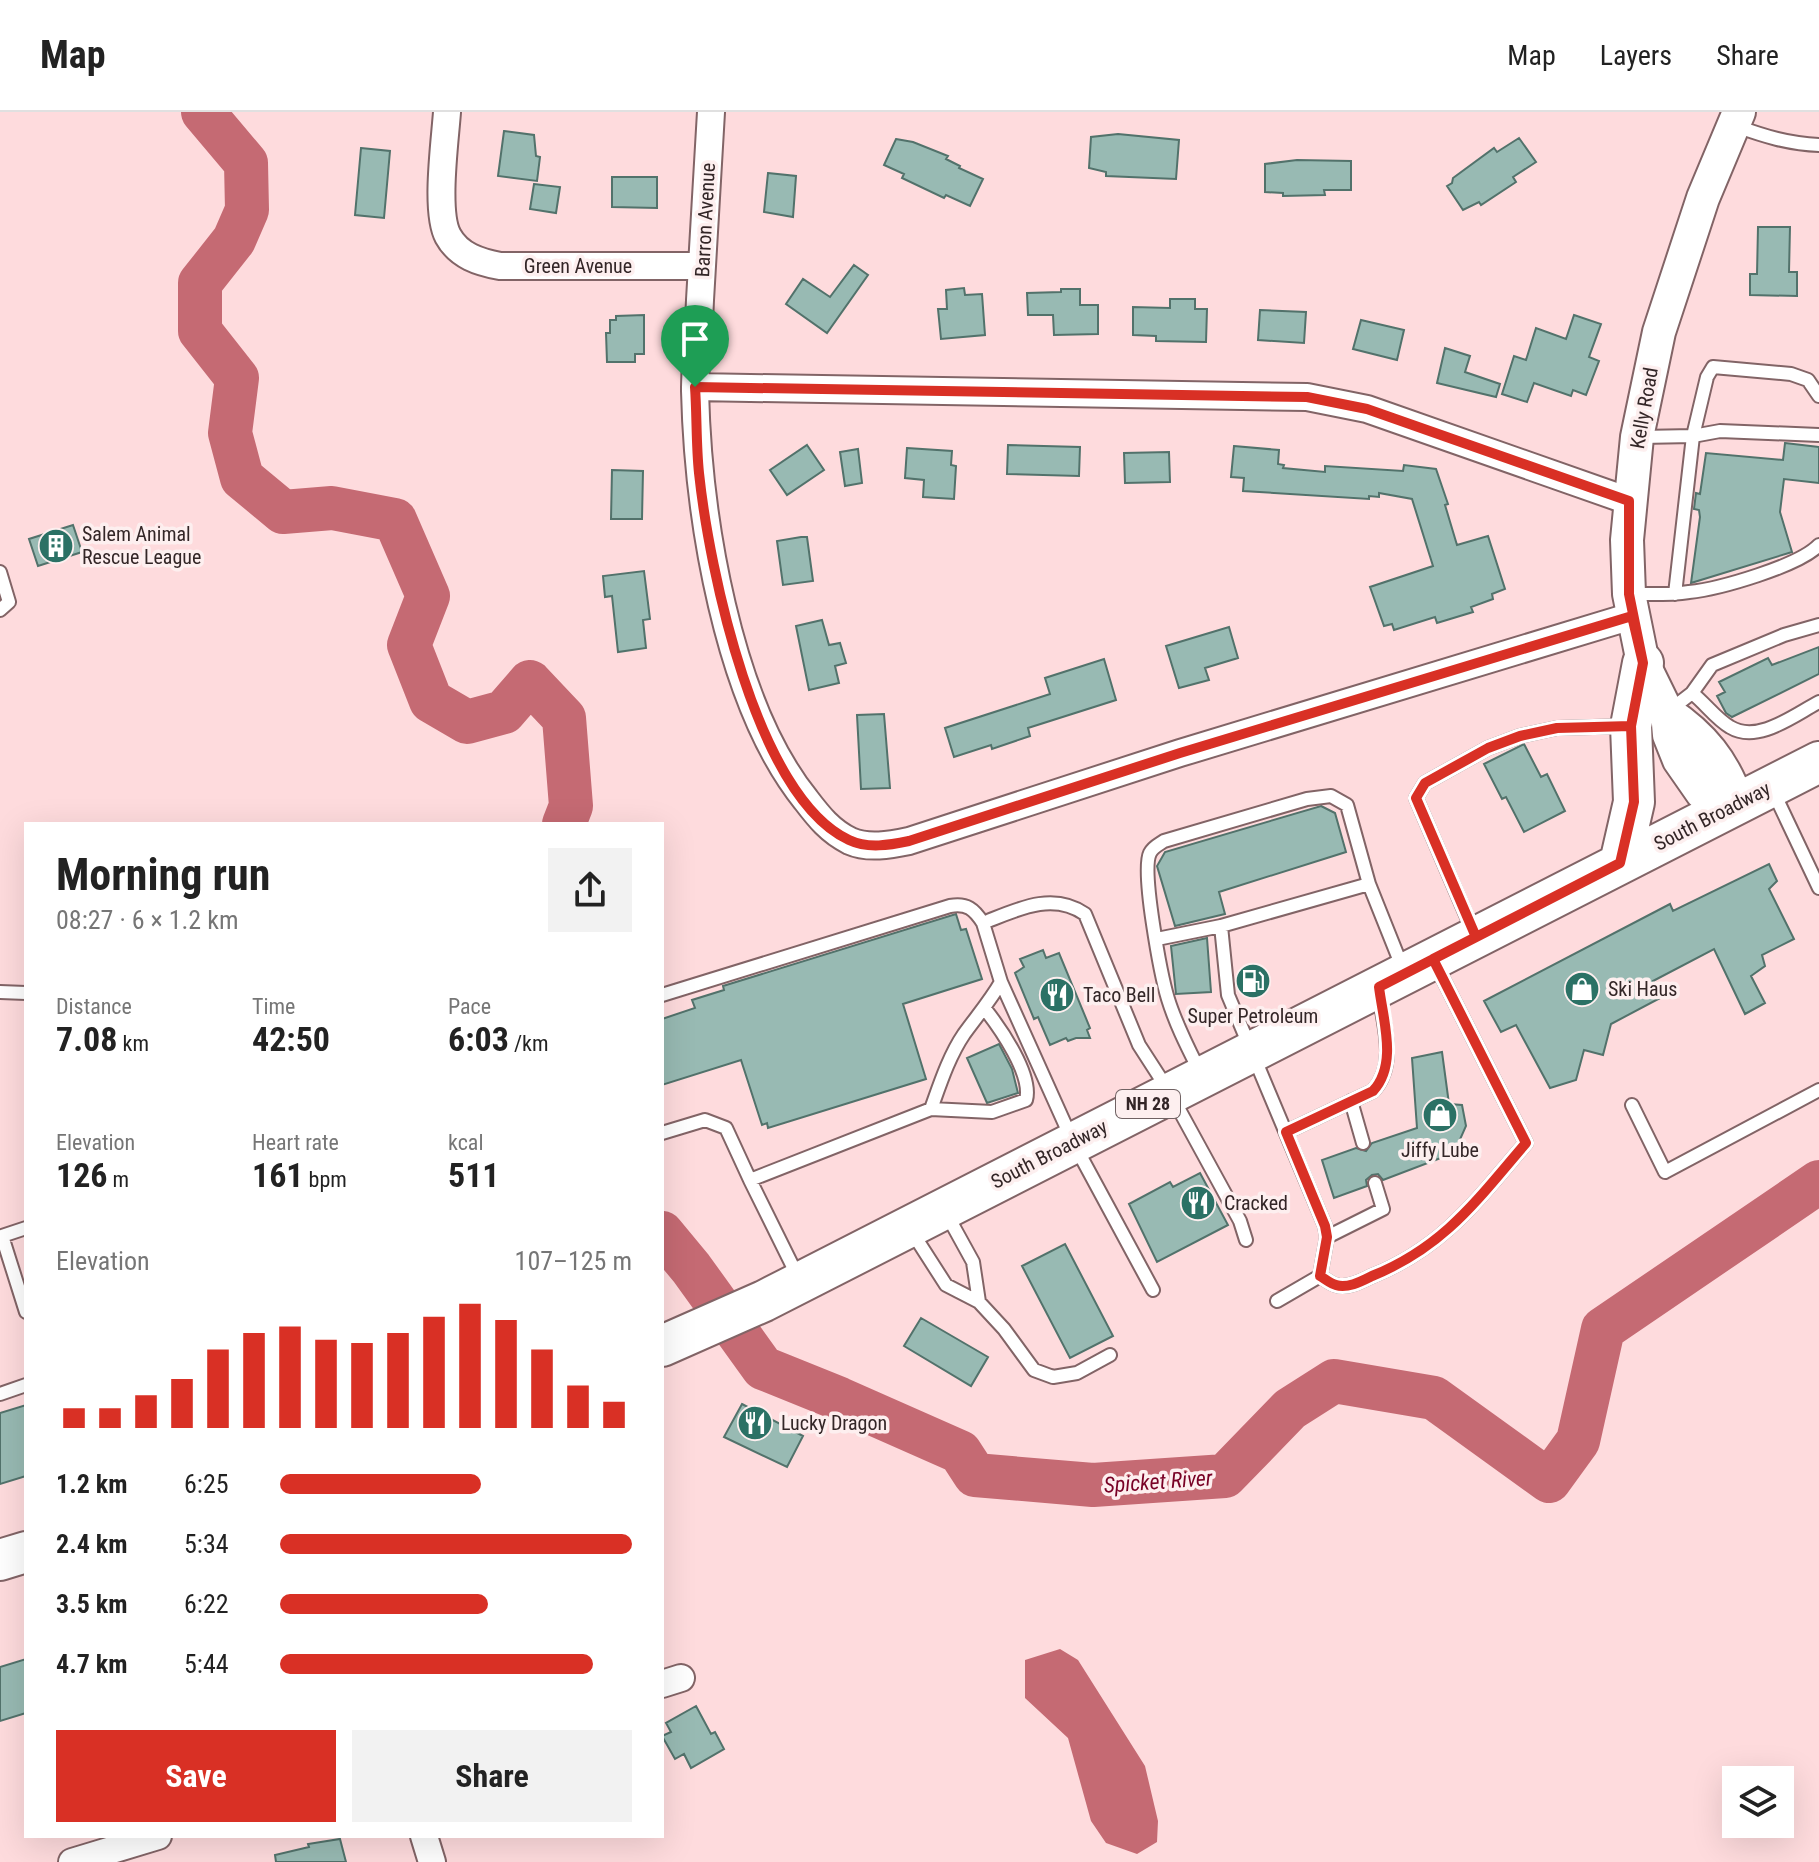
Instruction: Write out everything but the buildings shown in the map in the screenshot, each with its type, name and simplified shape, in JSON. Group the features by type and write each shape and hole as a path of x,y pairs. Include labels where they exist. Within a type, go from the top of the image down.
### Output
{"main road":[{"path":"1620,863 1649,719 1643,663"},
{"name":"South Broadway","path":"664,1345 764,1301 1819,762"},
{"path":"0,1560 24,1553"}],"street":[{"name":"Green Avenue","path":"447,112 442,218 447,235 458,249 484,263 500,266 702,266"},
{"name":"Barron Avenue","path":"711,112 695,387 699,472 726,620 762,729 786,775 827,828 852,842 882,846 909,841 1630,605"},
{"name":"Kelly Road","path":"1643,663 1630,605 1629,501 1637,437 1655,347 1675,278 1736,118"},
{"path":"695,387 1307,397 1367,409 1629,501"},
{"path":"1649,719 1669,735 1679,760 1702,793 1743,800"},
{"path":"72,1862 151,1838"},
{"path":"425,1838 432,1862"}],"lane":[{"path":"1736,118 1776,140 1819,145"},
{"path":"1675,594 1693,436 1707,377 1713,367 1791,374 1808,380 1819,396"},
{"path":"1637,437 1693,436 1720,431 1819,435"},
{"path":"1630,605 1705,590 1794,562 1819,545"},
{"path":"0,572 9,602 0,610"},
{"path":"1476,937 1416,798 1425,783 1488,748 1538,730 1649,719 1692,693 1712,665 1784,635 1819,625"},
{"path":"1692,693 1730,727 1749,733 1761,731 1819,702"},
{"path":"1246,1240 1186,1084 1179,1029 1168,1000 1146,876 1150,854 1155,847 1176,838 1320,796 1341,800 1347,805 1369,884 1405,973 1526,1143 1459,1221 1402,1264 1339,1287 1320,1276"},
{"path":"1743,800 1819,888"},
{"path":"1157,939 1221,926 1369,884"},
{"path":"983,923 1042,903 1074,907 1085,914 1139,1045 1186,1084"},
{"path":"664,994 950,906 960,904 970,907 983,923 1001,982 1073,1142 1153,1290"},
{"path":"1221,926 1228,995 1327,1237 1320,1276 1277,1301"},
{"path":"1286,1132 1373,1091 1382,1082 1405,973"},
{"path":"931,1109 943,1074 963,1035 985,1009 1001,982"},
{"path":"0,992 24,993"},
{"path":"750,1180 931,1109 992,1112 1026,1100 1026,1084 1009,1041 985,1009"},
{"path":"1632,1105 1665,1172 1819,1090"},
{"path":"1351,1101 1363,1143"},
{"path":"664,1132 705,1120 726,1128 801,1281"},
{"path":"1327,1237 1383,1209 1375,1183"},
{"path":"926,1217 946,1285 979,1302 1004,1329 1034,1370 1053,1377 1077,1373 1110,1355"},
{"path":"926,1217 973,1262 979,1302"},
{"path":"24,1229 1,1236 24,1306"},
{"path":"0,1394 24,1386"}],"shaded area":[{"path":"1060,1649 1078,1660 1145,1766 1158,1821 1157,1842 1137,1854 1106,1843 1091,1821 1068,1738 1025,1698 1025,1660"}],"waterway":[{"name":"Spicket River","path":"203,112 246,163 247,210 234,240 200,283 200,331 237,378 230,433 242,478 283,512 332,508 395,520 428,596 409,645 431,701 467,722 504,712 530,682 564,718 571,806 565,822"},
{"name":"Spicket River","path":"664,1235 763,1368 960,1452 975,1475 1093,1485 1225,1476 1290,1409 1334,1381 1434,1398 1549,1481 1578,1441 1603,1329 1819,1182"}],"place":[{"name":"Salem Animal Rescue League","path":"56,546"},
{"name":"Super Petroleum","path":"1253,981"},
{"name":"Ski Haus","path":"1582,989"},
{"name":"Taco Bell","path":"1057,995"},
{"name":"Jiffy Lube","path":"1440,1115"},
{"name":"Cracked","path":"1198,1203"},
{"name":"Lucky Dragon","path":"755,1423"}],"route":[{"path":"695,387 699,472 706,520 726,620 743,675 762,729 786,775 827,828 852,842 882,846 937,833 1180,753 1632,616 1643,663 1631,726 1557,728 1520,736 1488,748 1425,783 1416,798 1476,937 1433,959 1526,1143 1459,1221 1402,1264 1339,1287 1320,1276 1327,1237 1325,1226 1286,1132 1373,1091 1382,1082 1387,1057 1379,987 1433,959 1533,908 1620,863 1634,802 1631,726 1643,663 1629,594 1629,501 1367,409 1307,397 695,387"}]}
